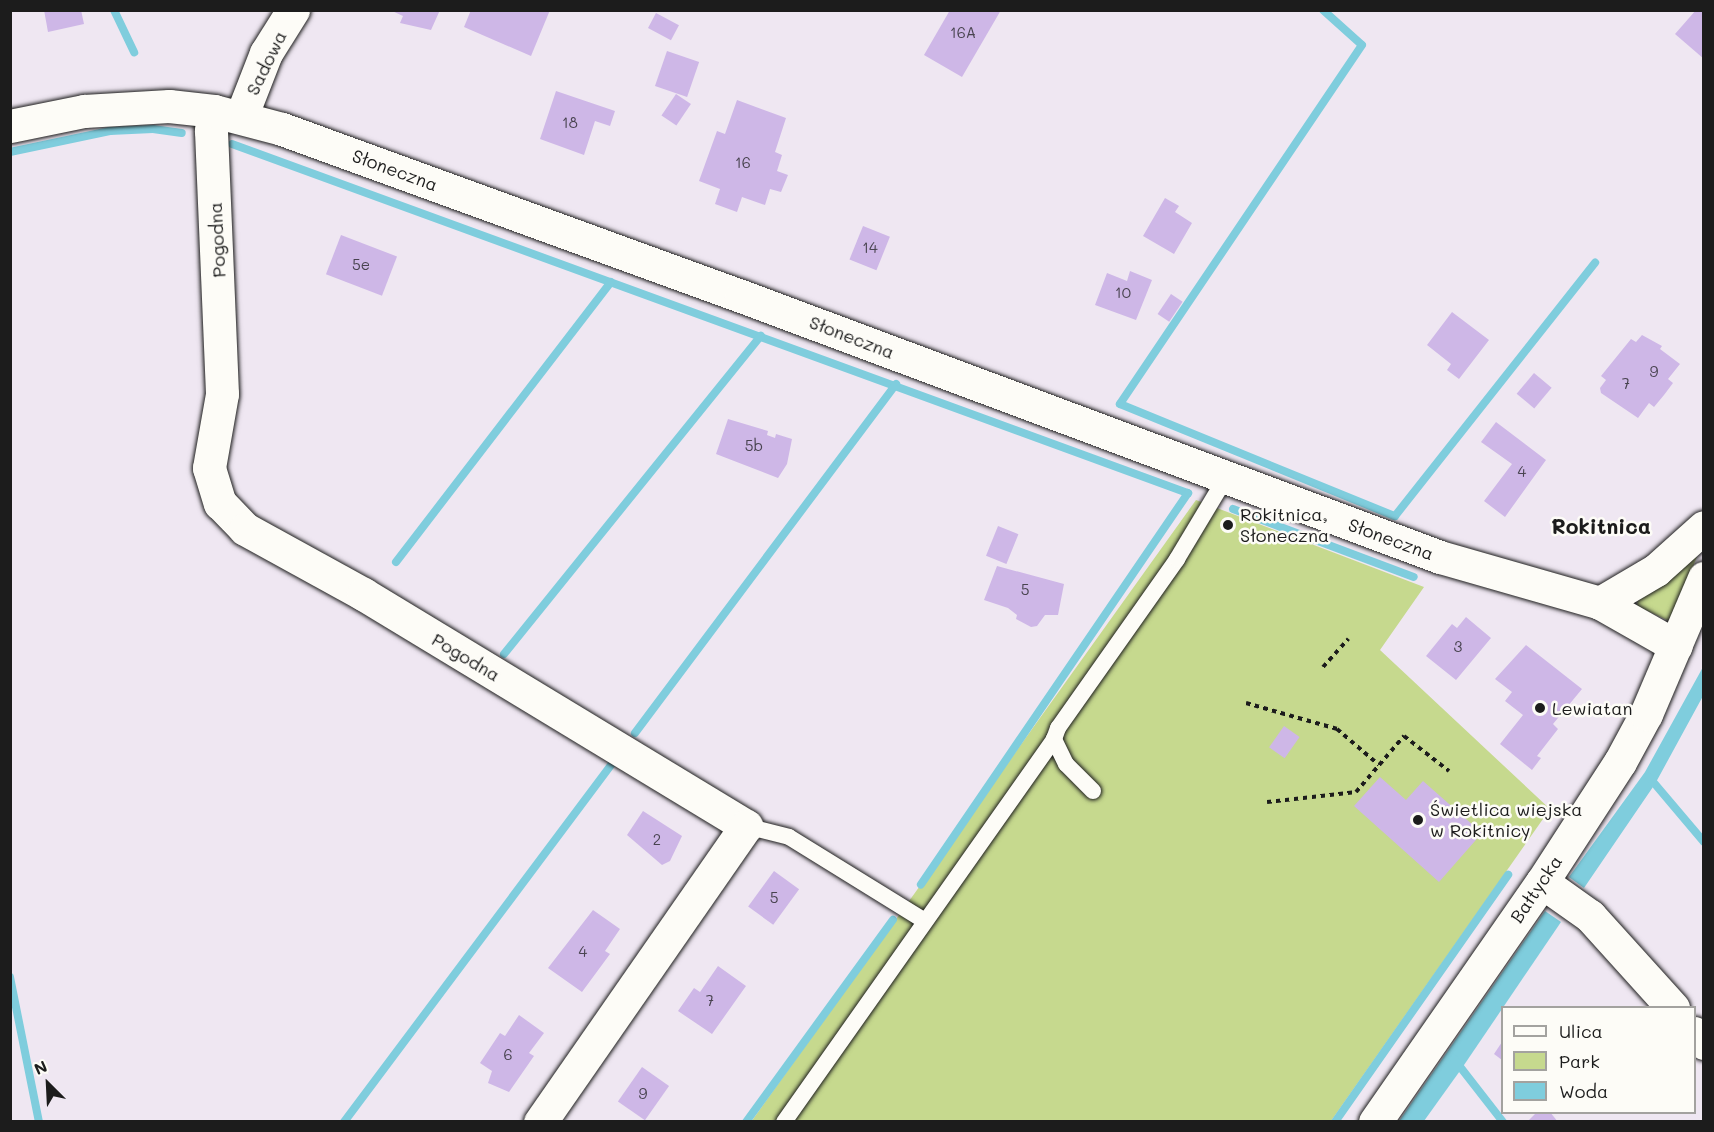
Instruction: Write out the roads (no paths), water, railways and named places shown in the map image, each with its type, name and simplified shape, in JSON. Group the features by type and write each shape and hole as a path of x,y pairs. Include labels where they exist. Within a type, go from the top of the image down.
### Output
{"street":[{"name":"Sadowa","path":"227,114 293,10"},
{"name":"Słoneczna","path":"10,126 122,107 227,114 741,296 1440,557 1599,603 1677,646"},
{"name":"Pogodna","path":"227,114 211,130 222,394 209,468 219,503 245,529 363,594 746,826"},
{"path":"1599,603 1656,570 1704,527"},
{"name":"Bałtycka","path":"1374,1122 1542,882 1620,762 1677,646 1704,578"},
{"path":"540,1122 746,826"},
{"path":"1542,882 1590,916 1671,1006"}],"lane":[{"path":"783,1122 1054,739 1058,728 1205,517 1225,478"},
{"path":"1054,739 1066,764 1093,791"},
{"path":"746,826 789,837 925,921"}],"water":[{"path":"1703,667 1703,696 1655,784 1584,888 1569,877 1645,772"},
{"path":"1545,911 1561,922 1424,1121 1399,1121"}],"waterway":[{"path":"114,10 134,52"},
{"path":"1323,10 1362,45 1120,404 1395,516 1595,263"},
{"path":"10,152 110,131 153,129 182,133"},
{"path":"232,144 1188,493 921,885"},
{"path":"396,562 611,282"},
{"path":"504,654 761,336"},
{"path":"635,733 896,384"},
{"path":"1233,509 1414,577"},
{"path":"344,1122 613,763"},
{"path":"1649,777 1704,842"},
{"path":"1335,1122 1508,875"},
{"path":"746,1122 893,920"},
{"path":"10,977 39,1122"},
{"path":"1454,1059 1503,1122"}],"place":[{"name":"Rokitnica, Słoneczna","path":"1228,525"},
{"name":"Lewiatan","path":"1540,708"},
{"name":"Świetlica wiejska w Rokitnicy","path":"1418,820"}],"district":[{"name":"Rokitnica","path":"1601,526"}]}
